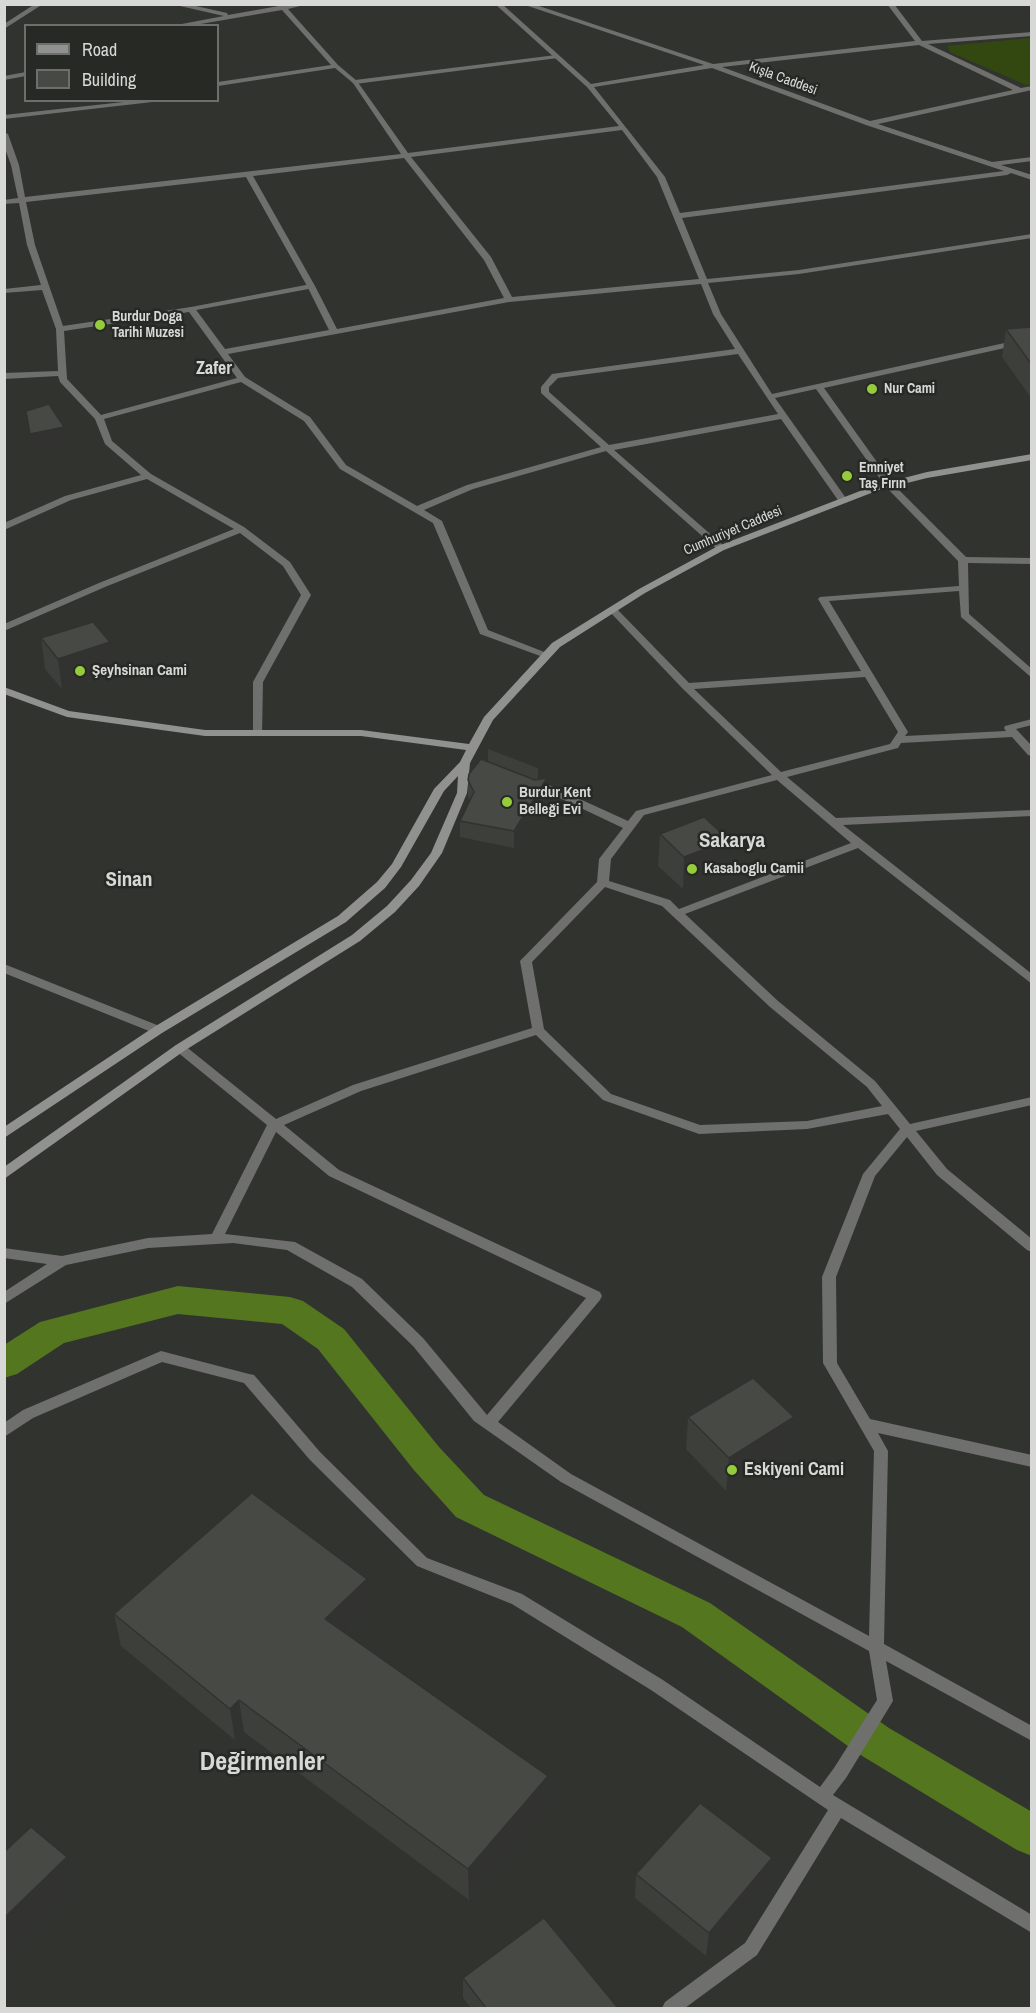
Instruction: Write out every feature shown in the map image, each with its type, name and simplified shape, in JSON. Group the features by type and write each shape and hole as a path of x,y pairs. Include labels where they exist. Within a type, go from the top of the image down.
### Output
{"main road":[{"name":"Cumhuriyet Caddesi","path":"471,765 472,748 488,720 556,645 686,566 721,548 888,485 927,475 1032,457"},
{"path":"4,690 67,714 206,733 361,734 472,748"},
{"path":"4,1134 158,1030 320,934 362,903 397,865 439,789 471,765"},
{"path":"4,1174 180,1048 356,938 391,909 415,883 436,853 462,793 471,765"}],"street":[{"path":"4,27 40,4"},
{"path":"174,4 235,15"},
{"path":"185,24 304,4"},
{"path":"498,4 589,86 661,177 717,314 770,397 843,501"},
{"name":"Kışla Caddesi","path":"525,4 712,66 869,123 1032,178"},
{"path":"890,4 920,43 1019,90"},
{"path":"284,8 336,66 355,82 406,156 488,260 509,300"},
{"path":"589,86 712,66 920,43 1032,34"},
{"path":"355,82 556,57"},
{"path":"219,84 336,66"},
{"path":"4,78 24,74"},
{"path":"869,123 1032,88"},
{"path":"4,117 148,102"},
{"path":"4,202 406,156 624,128"},
{"path":"4,134 15,165 31,245 60,329 63,380 99,418 108,442 148,476 241,529 287,564 306,595 258,682 258,733"},
{"path":"989,165 1032,159"},
{"path":"678,216 1012,172"},
{"path":"248,174 334,332"},
{"path":"223,352 509,300 706,283 799,272 1032,236"},
{"path":"60,329 190,309 311,286"},
{"path":"4,291 46,287"},
{"path":"190,309 242,379 307,419 344,467 437,521 484,632 547,655"},
{"path":"770,397 1032,339"},
{"path":"721,548 545,393 545,387 555,376 741,351"},
{"path":"4,376 63,373"},
{"path":"99,418 242,379"},
{"path":"818,386 888,485 963,560 964,615 1032,675"},
{"path":"417,509 470,487 608,448 784,416"},
{"path":"4,527 68,498 148,476"},
{"path":"4,628 102,585 241,529"},
{"path":"963,560 1032,561"},
{"path":"891,1109 807,1125 699,1130 607,1097 538,1030 526,961 603,883 605,859 640,813 894,746 903,732 866,674 823,599 964,588"},
{"path":"613,610 686,686 778,775 831,822 1032,980"},
{"path":"686,686 866,674"},
{"path":"1032,722 1009,728 1032,753"},
{"path":"898,740 1015,734"},
{"path":"518,784 540,793 545,787 629,826"},
{"path":"831,822 1032,813"},
{"path":"678,913 859,844"},
{"path":"603,883 666,903 678,913 774,1004 871,1084 942,1172 1032,1247"},
{"path":"4,968 158,1030"},
{"path":"216,1239 273,1125 357,1088 538,1030"},
{"path":"180,1048 334,1173 595,1296 488,1424"},
{"path":"822,1797 840,1773 885,1701 876,1648 881,1451 830,1363 829,1277 869,1174 907,1129 1032,1101"},
{"path":"4,1253 62,1261 148,1242 233,1238 290,1245 357,1283 418,1342 479,1417 566,1478 1032,1734"},
{"path":"4,1299 62,1261"},
{"path":"4,1431 28,1414 162,1356 249,1379 315,1456 422,1562 517,1599 657,1685 838,1808 1032,1925"},
{"path":"865,1424 1032,1461"},
{"path":"671,2008 751,1949 838,1808"}],"green space":[{"path":"1031,38 1031,84 1026,85 950,52 947,46"}],"building":[{"path":"1032,327 1032,365 1006,329"},
{"path":"49,404 64,427 30,434 26,411"},
{"path":"93,622 110,642 58,659 41,638"},
{"name":"Burdur Kent Belleği Evi","path":"481,759 535,780 547,778 514,831 460,821 474,792 468,780 469,774"},
{"path":"704,817 729,840 684,857 660,834"},
{"path":"753,1378 794,1417 729,1458 688,1417"},
{"path":"252,1493 367,1579 325,1619 548,1776 468,1869 239,1700 230,1709 114,1614"},
{"path":"700,1803 772,1858 709,1933 636,1874"},
{"path":"31,1827 67,1857 4,1918 4,1852"},
{"path":"544,1918 618,2008 486,2008 463,1978"}],"waterway":[{"path":"4,1364 53,1332 178,1300 290,1311 331,1339 426,1458 470,1506 696,1615 874,1741 1032,1836"}],"place":[{"name":"Burdur Doga Tarihi Muzesi","path":"100,325"},
{"name":"Nur Cami","path":"872,389"},
{"name":"Emniyet Taş Fırın","path":"847,476"},
{"name":"Şeyhsinan Cami","path":"80,671"},
{"name":"Burdur Kent Belleği Evi","path":"507,802"},
{"name":"Kasaboglu Camii","path":"692,869"},
{"name":"Eskiyeni Cami","path":"732,1470"}],"district":[{"name":"Zafer","path":"214,369"},
{"name":"Sakarya","path":"732,841"},
{"name":"Sinan","path":"129,880"},
{"name":"Değirmenler","path":"262,1763"}]}
